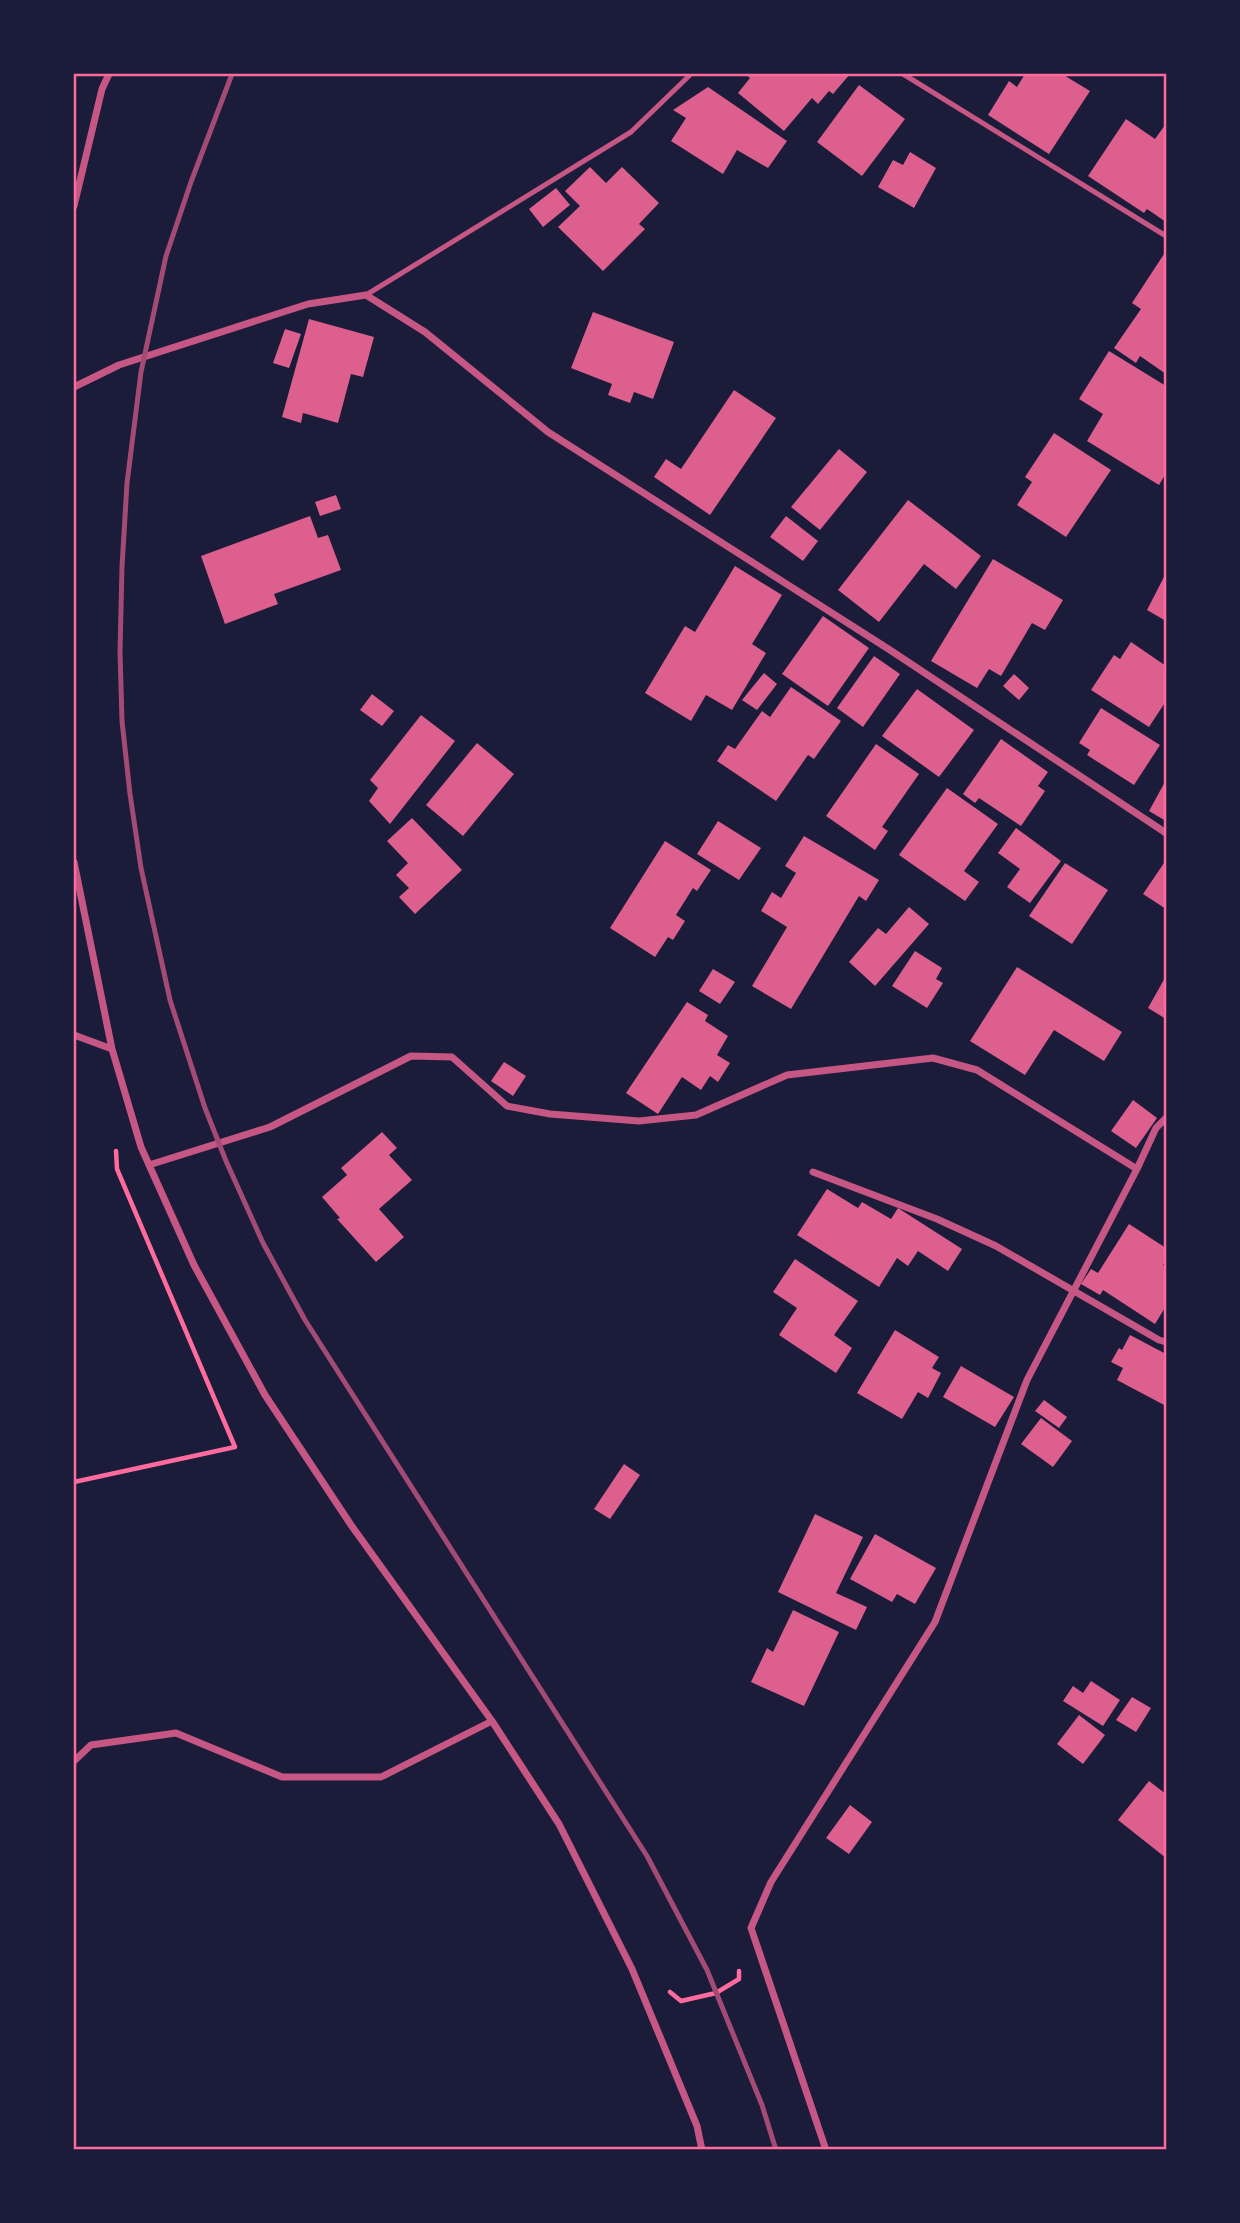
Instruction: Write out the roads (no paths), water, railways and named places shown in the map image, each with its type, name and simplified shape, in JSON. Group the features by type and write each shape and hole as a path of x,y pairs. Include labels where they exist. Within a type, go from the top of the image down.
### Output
{"street":[{"path":"74,206 102,89 109,74"},
{"path":"74,387 119,365 308,304 366,295 425,332 548,432 890,650 1167,833"},
{"path":"74,862 112,1049 141,1147 194,1265 265,1395 351,1525 492,1721 559,1824 632,1969 697,2126 702,2150"},
{"path":"74,1035 112,1049"},
{"path":"149,1165 270,1127 411,1056 452,1057 507,1106 550,1114 639,1121 696,1115 787,1075 933,1058 977,1070 1138,1169"},
{"path":"826,2150 751,1927 771,1882 936,1622 1027,1380 1138,1169 1156,1128 1167,1118"},
{"path":"813,1172 937,1219 996,1246 1158,1340 1167,1342"},
{"path":"74,1760 91,1745 176,1732 282,1777 381,1777 492,1721"}],"lane":[{"path":"366,295 631,132 691,74"},
{"path":"903,74 1167,236"}],"railway":[{"path":"232,74 166,256 141,372 127,483 120,652 122,721 141,868 170,1000 205,1108 263,1243 305,1320 647,1856 707,1970 762,2105 776,2150"}]}
